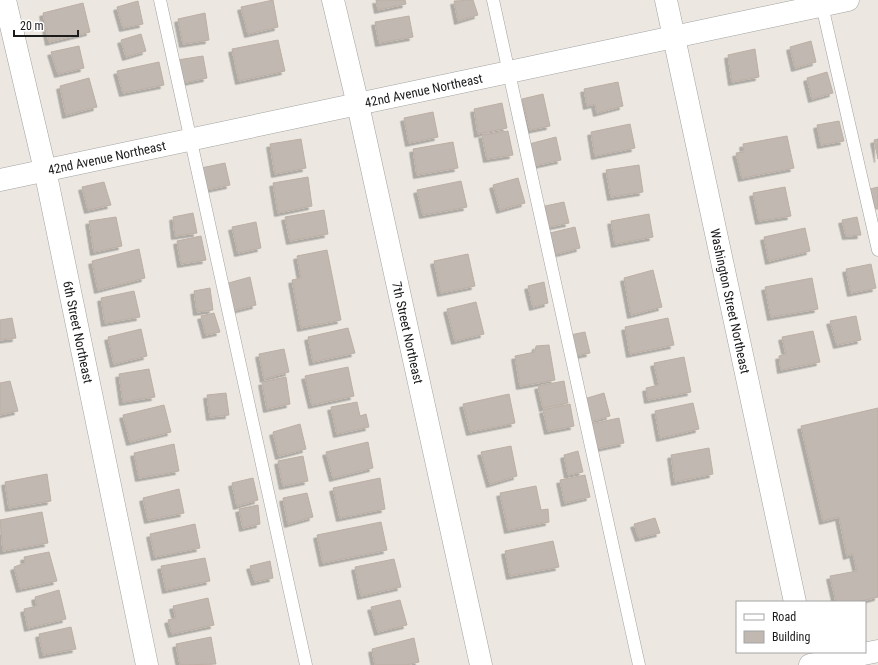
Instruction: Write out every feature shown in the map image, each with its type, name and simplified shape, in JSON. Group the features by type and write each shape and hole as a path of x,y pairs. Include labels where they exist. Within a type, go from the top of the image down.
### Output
{"street":[{"name":"6th Street Northeast","path":"6,0 45,170 147,665"},
{"name":"7th Street Northeast","path":"333,0 358,105 481,665"},
{"name":"Washington Street Northeast","path":"666,0 795,601"},
{"name":"42nd Avenue Northeast","path":"0,180 509,73 675,37 821,3 848,0"},
{"path":"806,653 809,665 878,651"}],"lane":[{"path":"160,0 306,665"},
{"path":"493,0 639,665"},
{"path":"821,3 878,250"}],"building":[{"path":"273,0 278,27 248,34 241,7"},
{"path":"376,0 405,0 406,4 378,10"},
{"path":"473,0 478,15 458,21 454,1"},
{"path":"138,1 143,24 123,28 117,7"},
{"path":"83,3 90,32 49,42 43,13"},
{"path":"205,13 209,40 183,44 178,19"},
{"path":"409,16 413,37 379,43 375,22"},
{"path":"141,34 146,51 126,57 121,40"},
{"path":"278,40 285,71 239,81 232,49"},
{"path":"811,41 816,62 795,68 790,47"},
{"path":"79,46 84,68 58,74 51,52"},
{"path":"755,49 759,77 732,82 728,55"},
{"path":"203,56 207,78 182,83 177,60"},
{"path":"159,62 164,85 123,93 117,71"},
{"path":"827,72 833,93 812,99 807,78"},
{"path":"89,78 97,107 66,115 60,86"},
{"path":"618,82 623,106 597,113 595,104 587,106 584,89"},
{"path":"543,94 550,126 530,130 522,99"},
{"path":"502,103 507,128 478,134 474,109"},
{"path":"433,112 438,137 409,143 404,118"},
{"path":"839,121 844,141 821,145 817,125"},
{"path":"630,124 635,148 595,156 591,132"},
{"path":"508,131 513,155 487,159 482,135"},
{"path":"787,136 794,168 742,178 736,153 744,152 743,144"},
{"path":"556,137 561,160 533,166 529,144"},
{"path":"301,139 306,168 275,174 270,144"},
{"path":"878,139 878,159 874,140"},
{"path":"453,142 458,168 417,175 413,149"},
{"path":"225,163 230,185 206,190 201,168"},
{"path":"639,165 643,192 611,197 606,170"},
{"path":"308,177 312,206 278,213 273,183"},
{"path":"518,178 525,203 500,210 493,185"},
{"path":"461,181 467,207 423,215 417,190"},
{"path":"104,182 111,205 88,210 82,187"},
{"path":"785,187 791,216 759,221 753,193"},
{"path":"878,187 878,209 876,209 870,189"},
{"path":"564,202 569,223 549,227 545,206"},
{"path":"324,210 328,234 290,241 285,217"},
{"path":"193,213 197,233 175,236 173,217"},
{"path":"649,214 653,237 615,244 611,221"},
{"path":"116,217 122,246 94,252 89,221"},
{"path":"857,217 861,235 846,236 842,220"},
{"path":"256,222 261,248 238,253 232,227"},
{"path":"575,227 580,248 556,254 550,233"},
{"path":"805,228 810,251 769,261 764,237"},
{"path":"201,236 206,260 181,264 177,241"},
{"path":"139,249 145,278 98,290 92,261"},
{"path":"327,250 341,320 301,328 292,280 301,278 297,256"},
{"path":"468,254 475,286 441,293 434,261"},
{"path":"871,264 876,288 851,293 846,269"},
{"path":"653,270 662,307 631,315 624,278"},
{"path":"250,277 256,305 232,311 225,284"},
{"path":"812,278 818,309 771,317 765,287"},
{"path":"544,282 548,303 533,307 528,286"},
{"path":"210,288 213,310 197,312 194,291"},
{"path":"134,291 140,317 105,323 101,298"},
{"path":"476,302 484,334 455,341 447,309"},
{"path":"214,313 220,332 206,335 201,316"},
{"path":"856,316 861,340 837,345 830,321"},
{"path":"12,318 16,338 0,340 0,320"},
{"path":"668,318 674,345 630,354 625,327"},
{"path":"348,328 355,353 313,362 308,337"},
{"path":"141,329 147,356 114,364 108,337"},
{"path":"813,331 820,362 781,370 779,356 786,354 782,337"},
{"path":"585,332 590,353 575,356 570,335"},
{"path":"549,345 555,380 520,386 515,356 535,352 536,346"},
{"path":"284,349 289,372 264,379 259,354"},
{"path":"684,357 691,392 648,400 646,388 659,385 654,363"},
{"path":"348,367 354,396 312,405 305,376"},
{"path":"149,369 155,397 123,402 119,374"},
{"path":"286,377 290,404 267,409 262,382"},
{"path":"10,381 18,411 0,415 0,383"},
{"path":"564,381 568,403 543,408 538,386"},
{"path":"226,393 229,415 210,417 207,395"},
{"path":"604,393 610,416 589,422 584,399"},
{"path":"509,394 515,423 470,432 463,404"},
{"path":"357,402 360,416 366,414 369,427 337,434 331,407"},
{"path":"693,403 699,429 660,438 655,411"},
{"path":"570,404 574,426 548,431 543,410"},
{"path":"164,405 171,432 130,442 123,415"},
{"path":"878,408 878,597 862,601 836,601 830,576 857,571 853,554 847,556 839,517 823,521 801,426"},
{"path":"619,418 624,443 596,449 591,424"},
{"path":"300,424 306,449 279,456 273,432"},
{"path":"368,442 373,468 333,478 326,452"},
{"path":"174,444 179,471 139,478 134,453"},
{"path":"511,446 517,476 490,484 481,452"},
{"path":"709,448 713,474 675,482 671,455"},
{"path":"578,451 583,472 568,475 564,455"},
{"path":"303,456 308,481 283,486 278,461"},
{"path":"47,474 51,501 9,508 5,482"},
{"path":"585,475 590,497 565,503 560,480"},
{"path":"253,478 258,500 237,506 232,483"},
{"path":"380,478 385,509 340,518 333,488"},
{"path":"536,486 541,510 548,509 549,522 508,530 500,493"},
{"path":"179,489 184,513 148,520 143,498"},
{"path":"307,493 313,517 288,524 283,498"},
{"path":"258,505 260,524 243,528 239,509"},
{"path":"42,512 48,543 3,551 0,520"},
{"path":"655,518 660,533 639,538 634,524"},
{"path":"381,522 387,550 323,563 317,535"},
{"path":"195,524 200,548 155,557 150,534"},
{"path":"553,541 559,567 510,576 505,551"},
{"path":"49,552 57,581 20,589 14,567 25,563 24,557"},
{"path":"205,558 210,581 166,590 161,566"},
{"path":"394,559 401,587 361,596 355,567"},
{"path":"270,561 273,578 255,582 250,566"},
{"path":"59,590 66,619 28,628 24,609 37,606 35,597"},
{"path":"208,598 214,625 172,634 168,620 176,618 173,606"},
{"path":"400,600 407,625 378,632 371,607"},
{"path":"71,627 76,649 43,655 39,634"},
{"path":"211,637 216,664 180,665 176,644"},
{"path":"414,638 419,662 406,665 375,665 372,649"}]}
